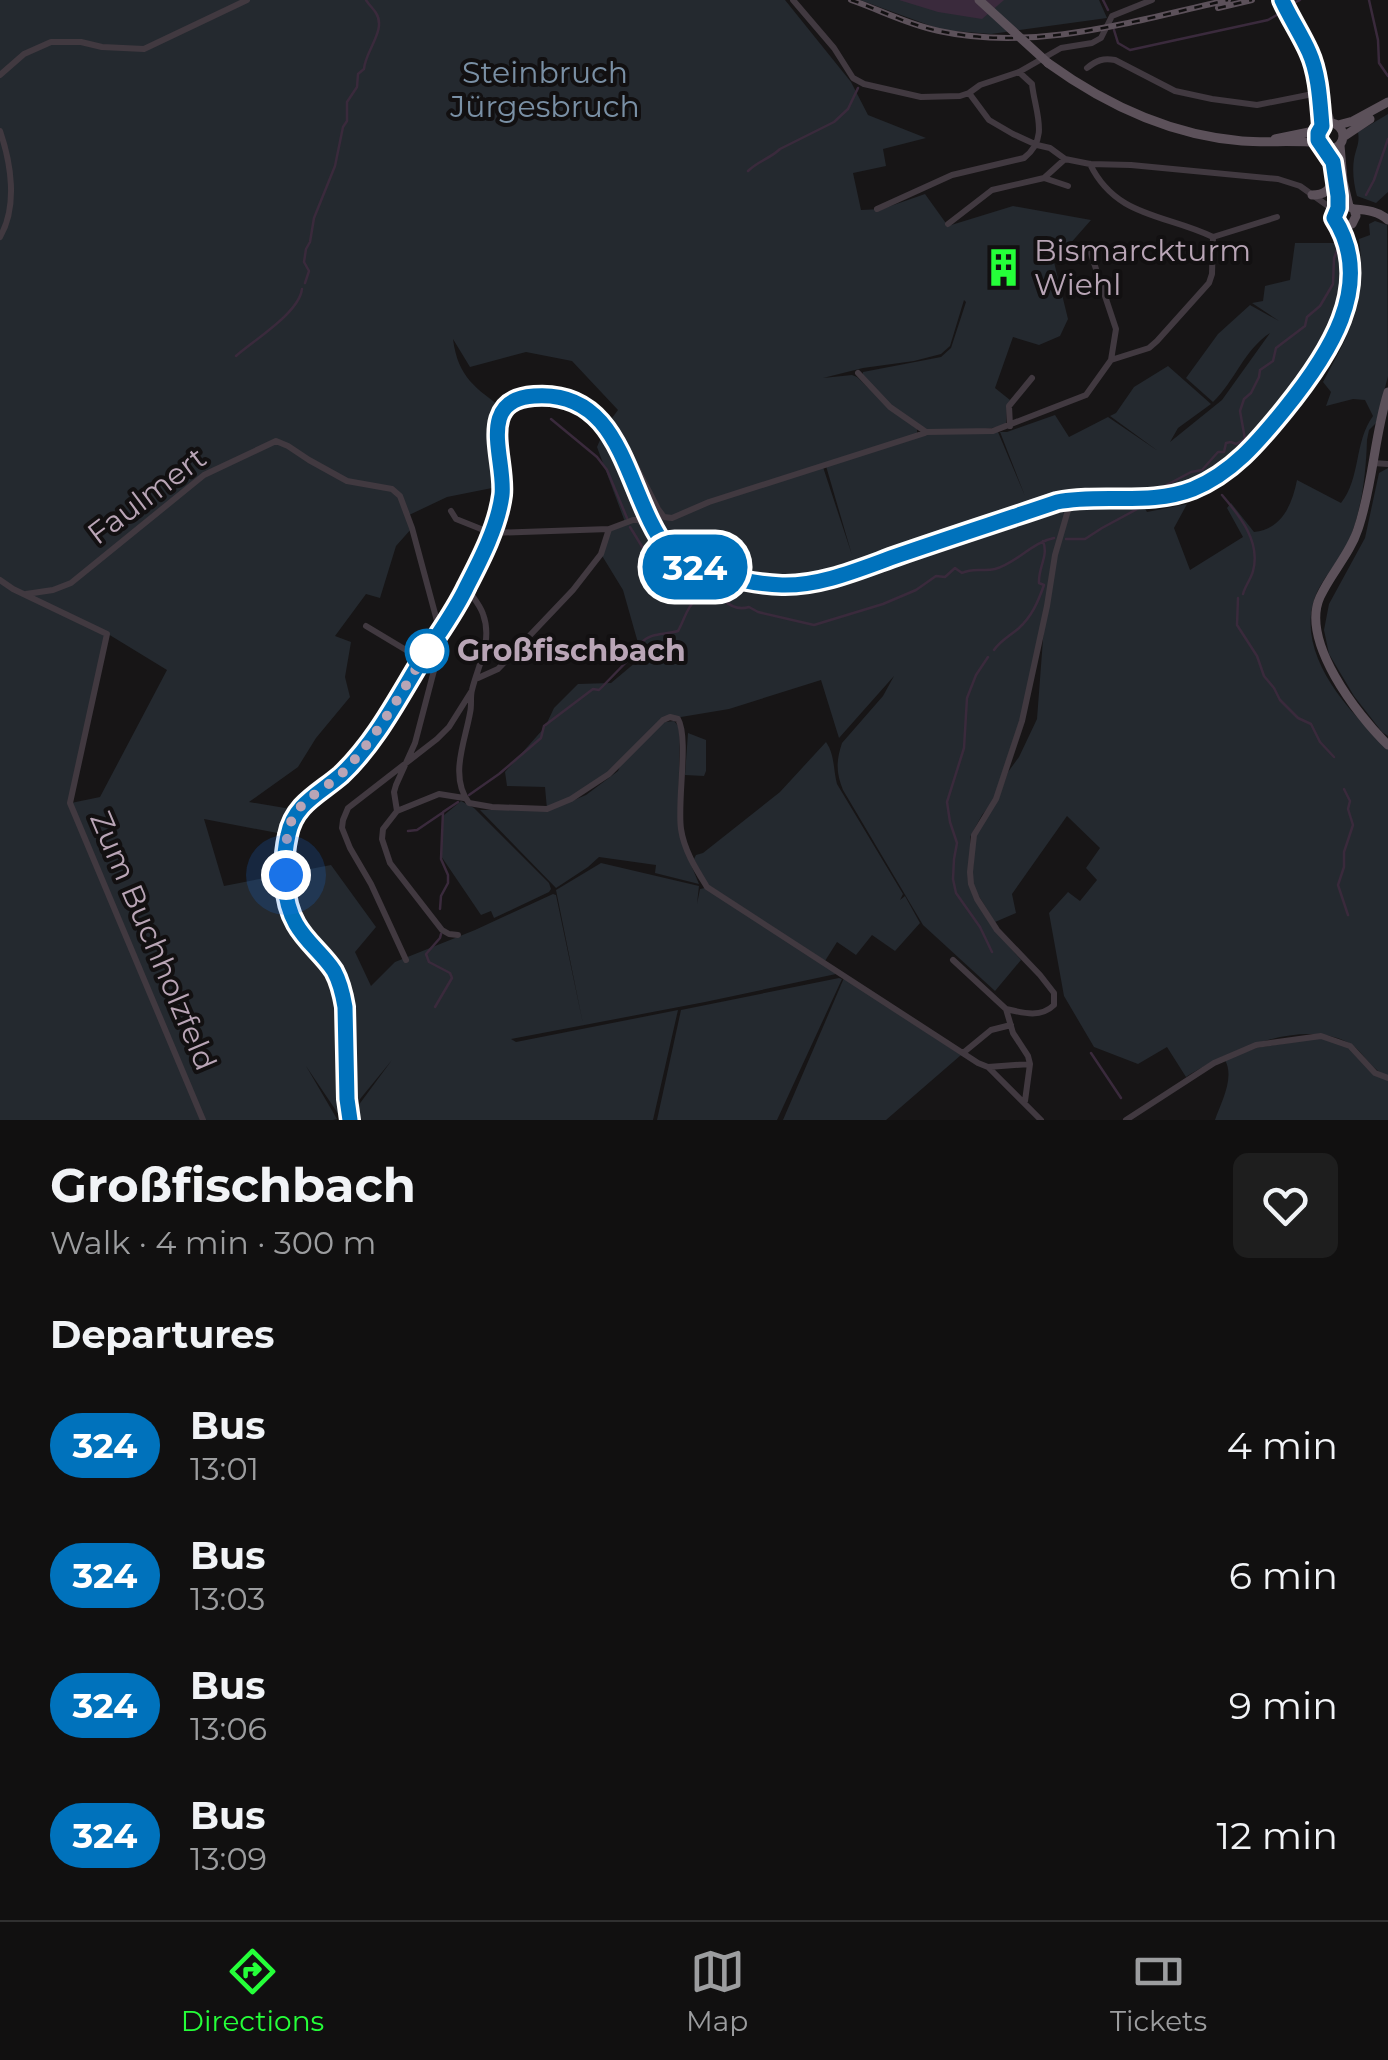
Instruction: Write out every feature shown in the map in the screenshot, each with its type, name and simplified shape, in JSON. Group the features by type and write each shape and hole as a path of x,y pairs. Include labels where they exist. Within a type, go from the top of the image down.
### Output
{"main road":[{"path":"979,0 1048,63 1094,94 1145,119 1202,136 1332,149 1386,107"},
{"path":"1268,141 1352,121 1386,107"},
{"path":"350,1120 345,1007 334,972 296,925 290,911 286,841 297,810 344,772 392,711 467,588 502,496 496,436 498,420 512,402 524,397 559,397 600,419 669,550 681,561 700,568 778,585 803,584 846,573 1072,499 1162,498 1183,493 1212,479 1245,455 1310,378 1340,325 1346,300 1349,249 1341,141 1336,124"},
{"path":"1320,128 1346,215"},
{"path":"1312,195 1326,192 1335,175"},
{"path":"1346,215 1384,214"},
{"path":"1388,392 1358,530 1318,601 1315,626 1323,656 1351,699 1388,744"}],"street":[{"path":"0,75 24,54 51,42 144,49 247,0"},
{"path":"793,0 834,48 853,78 921,97 960,96 1018,72 1061,48 1092,43 1100,38 1112,16 1152,0"},
{"path":"1282,0 1317,68 1327,110 1336,124"},
{"path":"1310,55 1320,128"},
{"path":"1087,68 1096,61 1115,60 1175,91 1257,105 1318,93"},
{"path":"876,209 952,176 1024,158 1040,137 1032,84 1018,72"},
{"path":"969,93 989,120 1050,148 1064,159 1278,178 1300,186 1346,215"},
{"path":"0,131 11,178 8,214 0,237"},
{"path":"948,224 992,190 1044,178 1064,159"},
{"path":"1090,164 1106,190 1135,210 1213,237 1278,218"},
{"path":"1044,178 1068,186"},
{"path":"1111,360 1149,348 1209,282 1213,237"},
{"path":"619,449 628,452 658,510 664,517 672,518 709,502 926,432 993,431 1086,395 1111,360 1116,329 1088,248"},
{"path":"858,373 890,407 926,432"},
{"path":"1010,426 1009,406 1032,378"},
{"name":"Faulmert","path":"26,594 53,590 71,582 204,475 276,441 347,481 392,489 400,496 440,632"},
{"path":"1373,463 1388,464"},
{"path":"1006,1009 1032,1014 1048,1012 1054,1005 1054,994 997,930 978,899 970,872 974,835 996,799 1022,721 1055,556 1072,499"},
{"path":"451,511 456,519 491,533 609,528 640,520 661,548 669,550"},
{"path":"477,678 498,669 573,590 601,554 609,528"},
{"path":"0,580 26,594"},
{"path":"406,960 342,828 348,808 449,727 471,691 486,645 486,631 483,614 467,588"},
{"name":"Zum Buchholzfeld","path":"26,594 108,634 70,803 203,1120"},
{"path":"366,626 422,660"},
{"path":"396,811 394,792 414,742 440,632"},
{"path":"471,691 471,710 458,771 465,798 481,806 547,809 571,799 609,774 662,720 678,719 683,733 681,830 706,887 988,1067 1041,1120"},
{"path":"458,935 442,930 390,863 382,829 396,811 438,794 465,798"},
{"path":"953,960 1006,1009 1013,1033 1030,1064 1025,1101"},
{"path":"963,1054 991,1030 1011,1025"},
{"path":"1126,1120 1214,1063 1256,1045 1321,1036 1350,1046 1375,1073 1388,1078"},
{"path":"988,1067 1030,1064"}],"green space":[{"name":"Steinbruch Jürgesbruch","path":"0,0 785,0 851,82 868,115 926,138 883,149 886,166 853,173 861,210 882,209 925,194 948,226 1013,206 1091,220 1054,262 1068,319 1060,336 1039,345 1013,337 995,388 1010,400 1006,425 965,431 925,429 900,414 863,377 863,372 941,357 951,348 964,300 950,346 941,354 823,378 857,377 917,429 917,434 724,498 823,467 852,555 826,466 929,434 998,432 1025,496 1000,432 1055,415 1069,437 1108,417 1158,451 1110,416 1134,387 1168,366 1211,404 1178,428 1170,442 1222,400 1270,333 1253,348 1213,402 1186,378 1218,334 1250,305 1279,321 1252,303 1263,301 1265,286 1290,280 1295,243 1342,243 1345,280 1338,321 1308,374 1270,422 1227,464 1177,487 1071,494 1045,500 811,579 778,582 690,562 691,575 748,585 785,589 842,577 1056,506 1080,503 1143,505 1147,512 1187,504 1174,528 1190,570 1243,537 1227,508 1231,503 1254,532 1279,521 1297,480 1341,503 1352,483 1363,437 1373,416 1365,400 1326,406 1331,392 1323,382 1355,314 1361,280 1359,239 1370,235 1369,224 1375,221 1387,225 1388,376 1376,423 1369,430 1363,490 1354,527 1318,590 1311,612 1311,634 1317,656 1340,697 1388,747 1388,1076 1353,1045 1308,1034 1242,1048 1186,1077 1167,1047 1138,1064 1094,1047 1064,996 1049,913 1068,892 1080,901 1097,880 1086,868 1100,848 1067,816 1012,894 1016,913 995,922 972,879 976,834 999,797 1037,719 1044,626 1009,760 995,799 970,837 970,883 976,900 990,924 1021,960 995,991 923,925 841,784 838,767 842,743 883,696 894,676 839,738 821,680 729,709 663,720 656,727 674,721 680,728 678,815 682,843 699,884 655,873 656,865 599,857 556,888 480,810 550,810 586,795 620,766 571,799 547,809 545,787 507,786 505,772 545,727 554,708 578,684 611,683 642,657 623,590 601,554 609,529 625,522 597,447 618,410 572,361 526,352 470,367 453,339 464,373 505,410 497,428 502,486 447,497 407,516 412,528 396,546 380,598 366,594 335,636 351,642 345,677 350,697 298,767 249,802 297,810 288,835 204,819 224,886 331,865 376,927 355,952 371,986 395,962 556,895 583,1024 556,890 601,863 699,886 697,904 700,889 705,888 836,974 511,1039 516,1042 678,1010 653,1120 355,1120 355,1110 392,1060 356,1104 346,1100 345,1116 341,1118 306,1066 337,1119 333,1120 0,1120","holes":["108,634 167,670 100,797 71,803"]},
{"path":"860,0 1099,0 1107,18 991,34 942,30"},
{"path":"1388,114 1388,192 1376,203 1357,196 1354,159 1358,132"},
{"path":"1388,468 1388,736 1354,696 1329,654 1324,630 1329,604 1365,538 1379,473"},
{"path":"688,733 706,740 704,776 685,775"},
{"path":"826,742 837,784 903,894 900,900 905,896 920,923 895,951 872,935 856,955 837,942 825,961 707,884 694,859 780,792"},
{"path":"461,801 474,808 549,883 549,892 494,918 491,911 481,915 441,856 443,816"},
{"path":"844,978 961,1055 886,1120 783,1120"},
{"path":"842,979 777,1120 657,1120 681,1010"},
{"path":"1320,1038 1349,1047 1388,1081 1388,1120 1215,1120 1228,1082 1225,1060 1256,1048"}],"shaded area":[{"path":"899,0 1004,0 982,19"}],"waterway":[{"path":"305,283 309,271 304,262 306,249 335,166 347,121 347,102 357,87 358,74 364,69 379,26 376,13 366,0"},
{"path":"1103,0 1108,10"},
{"path":"1292,4 1300,0"},
{"path":"1369,0 1379,63 1388,76"},
{"path":"1114,30 1118,43 1130,50 1268,20 1282,12"},
{"path":"748,171 780,149 834,122 848,109 858,88"},
{"path":"1366,195 1388,139"},
{"path":"1163,487 1202,470 1218,452 1224,452 1226,443 1236,444 1245,439 1240,411 1244,399 1251,393 1260,370 1273,361 1276,348 1305,326 1307,317 1320,306 1333,284 1337,251"},
{"path":"236,356 285,317 302,289"},
{"path":"551,419 607,470 627,518"},
{"path":"1222,495 1242,521 1254,550 1253,571 1243,594"},
{"path":"1066,539 1085,539 1141,507"},
{"path":"630,527 652,563 668,580 705,599"},
{"path":"641,643 653,635 678,631 691,605 701,599 724,600 735,607 749,607 814,625 883,604 916,590 936,576 945,577 955,568 962,573 995,569 1054,538"},
{"path":"994,650 1024,623 1037,603 1044,585 1039,583 1045,552 1043,541"},
{"path":"1238,598 1237,625 1257,656 1264,676 1280,700 1298,718 1311,724 1334,757"},
{"path":"469,795 541,738 544,726 593,689 599,690 638,650"},
{"path":"988,657 967,698 964,748 947,802 957,843 953,879 956,893 992,952"},
{"path":"1344,789 1353,825 1338,885 1348,915"},
{"path":"440,909 448,883 441,859 443,812 458,802"},
{"path":"408,831 417,830 442,813"},
{"path":"435,1007 452,978 429,962 426,954 441,934"},
{"path":"1091,1053 1121,1098"}],"railway":[{"path":"851,0 928,28 975,37 1012,38 1120,25 1228,0"},
{"path":"1218,8 1252,0"}],"bus line":[{"name":"324","path":"350,1120 345,1007 334,972 296,925 290,911 286,841 297,810 344,772 392,711 467,588 496,522 502,496 496,436 498,420 507,407 524,397 538,396 559,397 581,406 608,430 655,528 681,561 778,585 803,584 846,573 1057,502 1162,498 1198,487 1234,465 1254,446 1310,378 1340,325 1346,300 1349,249 1334,218 1339,203 1333,162 1318,140 1322,126 1316,78 1310,55 1282,0"}],"place":[{"name":"Bismarckturm Wiehl","path":"1004,268"},
{"name":"Großfischbach","path":"427,651"}],"route":[{"path":"286,875 286,841 297,810 344,772 368,743 427,651"}]}
